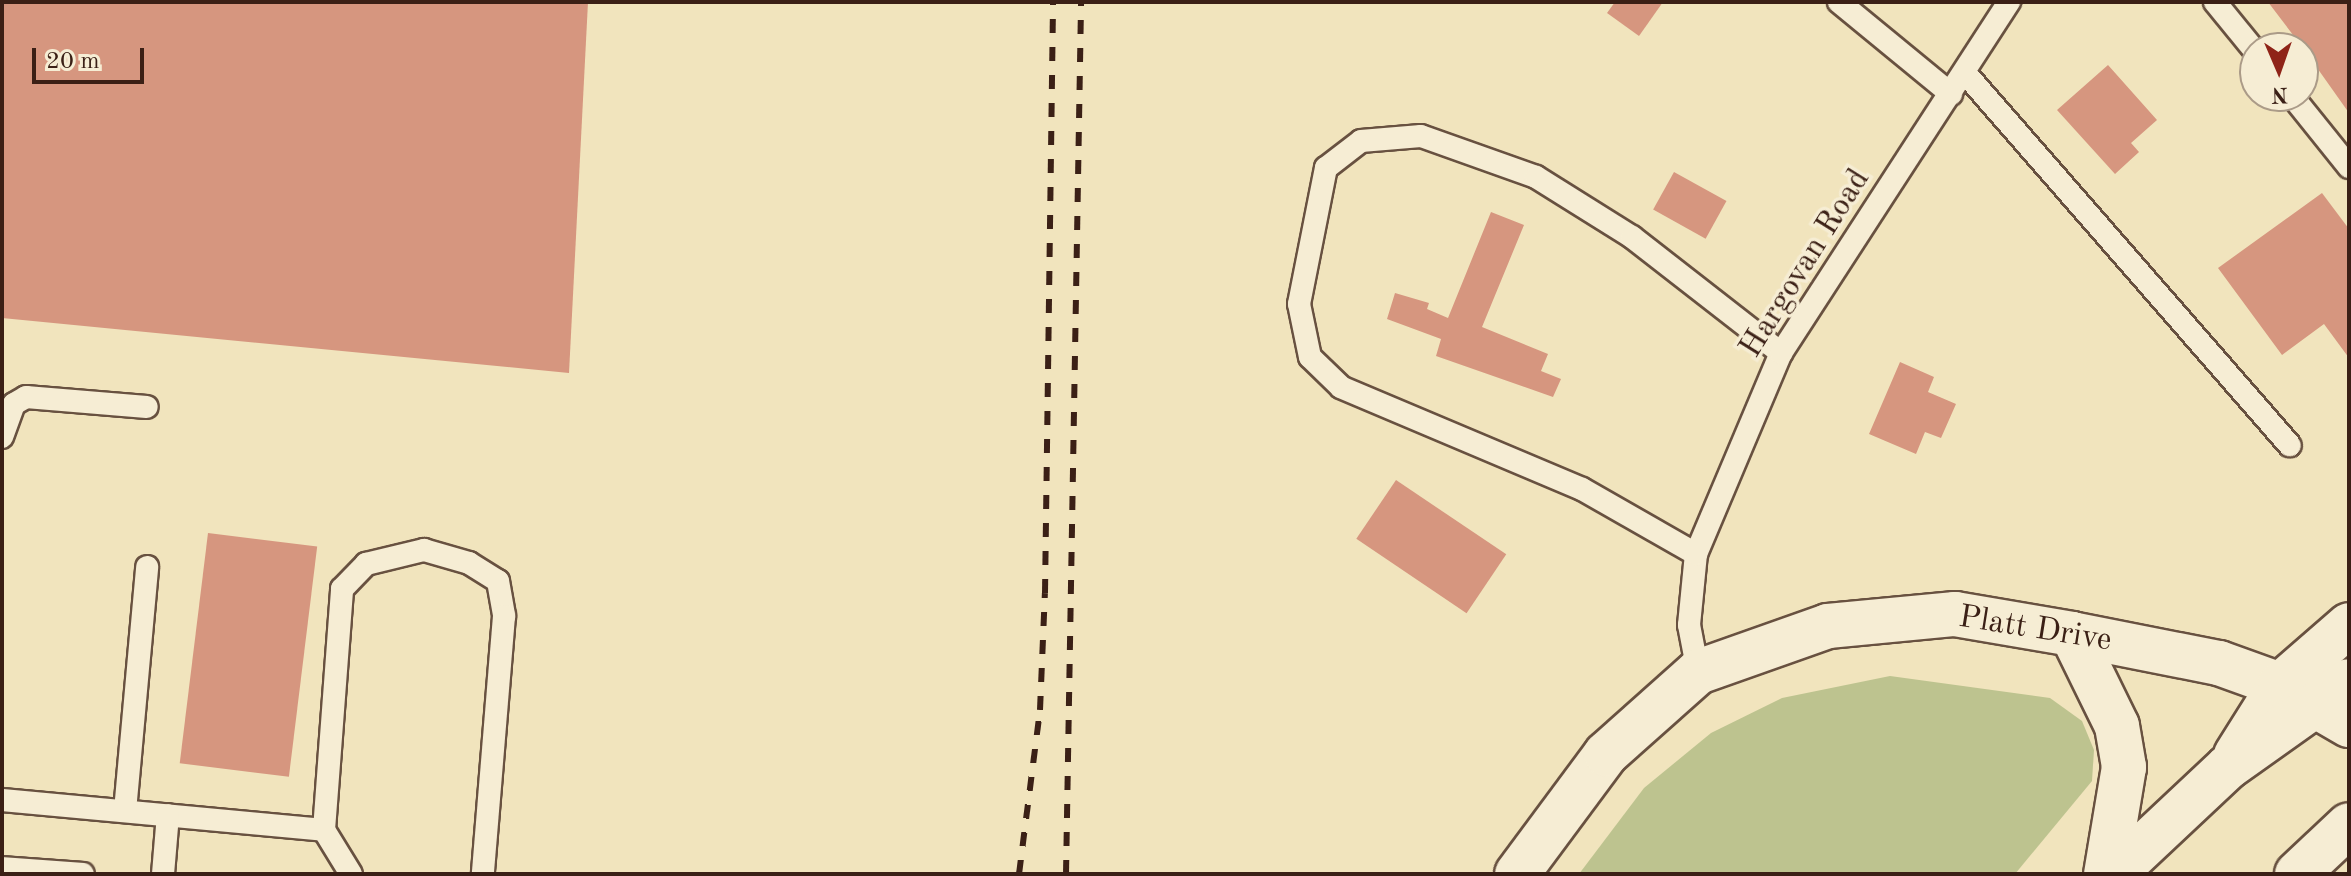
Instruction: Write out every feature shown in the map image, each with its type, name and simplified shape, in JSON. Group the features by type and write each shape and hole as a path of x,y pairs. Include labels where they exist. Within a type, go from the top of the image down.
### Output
{"street":[{"name":"Platt Drive","path":"1517,874 1606,754 1698,672 1828,626 1955,614 2219,663 2339,704"},
{"path":"2228,767 2280,685 2349,625"},
{"path":"2072,634 2117,726 2124,767 2106,874"},
{"path":"2114,874 2228,767 2339,704"},
{"path":"2297,874 2349,825"}],"lane":[{"path":"1839,2 1951,94"},
{"name":"Hargovan Road","path":"1698,672 1689,625 1696,554 1781,353 2009,2"},
{"path":"2215,2 2239,32"},
{"path":"1965,73 2290,445"},
{"path":"2305,112 2349,167"},
{"path":"1696,554 1582,489 1341,387 1310,357 1299,304 1326,168 1361,141 1421,136 1536,177 1632,237 1781,353"},
{"path":"2,437 14,404 26,397 147,407"},
{"path":"351,874 324,830 342,589 366,564 424,550 469,563 498,581 504,616 483,874"},
{"path":"125,811 147,567"},
{"path":"2,800 324,830"},
{"path":"163,874 168,815"},
{"path":"2,868 83,874"}],"green space":[{"path":"1890,676 2050,698 2082,721 2094,750 2092,781 2015,874 1579,874 1644,788 1711,733 1782,698"}],"building":[{"path":"2,2 588,2 569,373 2,318"},
{"path":"1615,2 1663,2 1639,36 1607,13"},
{"path":"2268,2 2349,2 2349,113 2319,71 2319,32 2291,32"},
{"path":"2108,65 2157,120 2131,143 2139,152 2115,174 2057,110"},
{"path":"1674,172 1726,201 1706,239 1653,210"},
{"path":"2322,193 2349,229 2349,358 2324,324 2282,355 2218,268"},
{"path":"1491,212 1524,225 1482,327 1548,354 1541,371 1561,379 1553,397 1436,356 1441,339 1387,319 1395,293 1429,303 1427,309 1448,318"},
{"path":"1900,362 1934,377 1928,392 1956,404 1941,438 1925,432 1916,454 1869,434"},
{"path":"1396,480 1506,554 1467,613 1356,539"},
{"path":"208,533 317,546 289,777 180,763"}],"railway":[{"path":"1019,874 1040,710 1045,593 1053,2"},
{"path":"1066,874 1081,2"}]}
